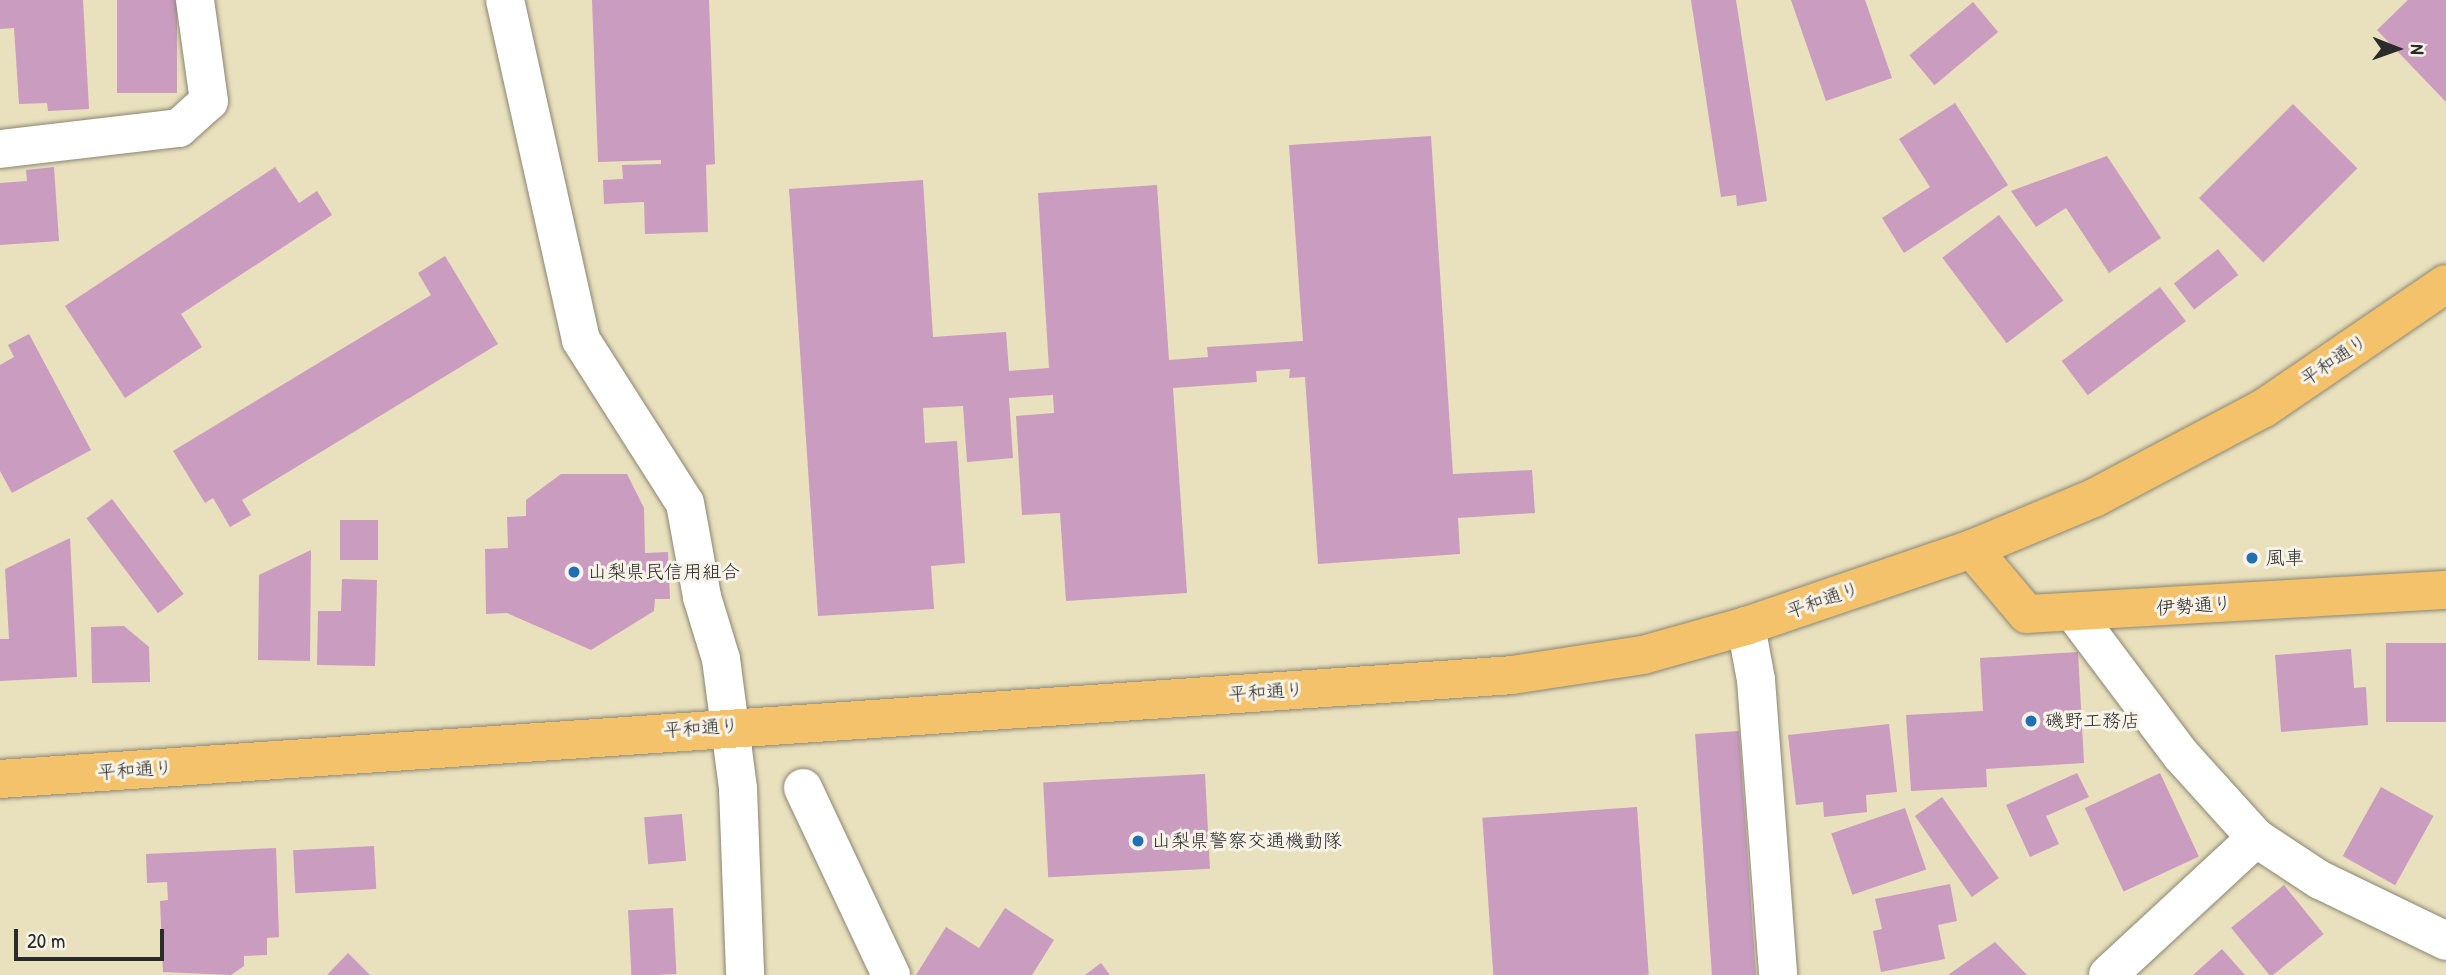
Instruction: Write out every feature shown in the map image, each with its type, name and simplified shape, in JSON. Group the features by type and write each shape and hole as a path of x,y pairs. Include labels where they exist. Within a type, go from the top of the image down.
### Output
{"main road":[{"name":"平和通り","path":"0,779 730,726 819,723 1512,675 1643,655 1746,626 1972,549 2094,498 2264,408 2446,284"},
{"name":"伊勢通り","path":"1972,549 2027,614 2075,614 2446,590"}],"street":[{"path":"0,149 179,128 209,101 195,0"},
{"path":"505,0 581,340 685,503 702,597 721,659 730,726 738,789 745,975"},
{"path":"2075,614 2181,755 2256,838 2319,880 2446,941"},
{"path":"1746,626 1756,680 1778,975"},
{"path":"803,789 891,975"},
{"path":"2108,975 2256,838"}],"building":[{"path":"0,0 83,0 89,109 48,111 47,103 19,104 14,28 0,29"},
{"path":"117,0 177,0 177,93 117,93"},
{"path":"592,0 709,0 715,164 706,165 708,232 645,234 644,202 604,204 603,180 623,179 622,165 661,164 661,160 598,162"},
{"path":"1691,0 1736,0 1767,201 1737,206 1736,195 1721,197"},
{"path":"1791,0 1865,0 1892,78 1826,101"},
{"path":"2408,0 2446,0 2446,102 2377,30"},
{"path":"1973,2 1998,32 1934,85 1909,55"},
{"path":"1955,103 2008,185 1904,253 1882,218 1930,187 1899,139"},
{"path":"2293,104 2357,168 2263,262 2199,198"},
{"path":"1431,136 1453,474 1532,470 1535,513 1458,518 1460,554 1318,564 1305,377 1289,378 1290,369 1256,371 1257,382 1173,388 1187,593 1066,601 1060,513 1022,515 1016,416 1054,413 1053,395 1009,398 1013,458 967,462 963,406 923,408 925,443 957,441 965,563 931,566 934,609 818,616 789,189 923,180 933,337 1006,332 1009,371 1049,368 1038,193 1157,185 1169,360 1208,357 1207,347 1303,341 1289,145"},
{"path":"2107,156 2161,238 2109,273 2066,208 2036,227 2011,191"},
{"path":"54,167 59,241 0,245 0,183 27,181 26,170"},
{"path":"275,167 299,203 317,191 332,215 181,314 202,347 125,398 65,306"},
{"path":"1999,215 2063,300 2007,343 1942,258"},
{"path":"2218,249 2238,275 2194,309 2174,283"},
{"path":"445,256 498,344 242,500 251,515 230,527 213,498 205,503 173,451 431,295 418,273"},
{"path":"2160,287 2186,321 2088,395 2062,361"},
{"path":"29,334 91,450 12,493 0,471 0,365 14,357 8,345"},
{"path":"561,474 627,474 644,508 645,553 668,552 670,599 655,599 654,611 591,650 507,613 486,614 485,549 508,548 507,517 526,516 526,500"},
{"path":"112,499 184,594 158,613 86,518"},
{"path":"340,520 378,520 378,560 340,560"},
{"path":"70,538 77,677 0,681 0,639 9,639 5,569"},
{"path":"311,550 310,661 258,660 259,575"},
{"path":"342,579 377,580 375,666 317,665 318,611 341,611"},
{"path":"124,626 149,647 150,682 92,683 91,627"},
{"path":"2386,643 2446,643 2446,722 2386,722"},
{"path":"2351,649 2354,688 2366,687 2368,725 2281,732 2275,655"},
{"path":"2078,652 2084,763 1986,769 1987,787 1911,791 1906,715 1983,711 1980,658"},
{"path":"1889,724 1897,792 1866,795 1867,812 1824,817 1823,802 1796,805 1788,735"},
{"path":"1739,731 1756,975 1712,975 1695,734"},
{"path":"2077,773 2089,797 2046,816 2059,844 2030,857 2006,805"},
{"path":"2160,773 2199,856 2124,891 2085,808"},
{"path":"1205,774 1210,869 1048,877 1043,782"},
{"path":"2381,787 2433,816 2395,885 2343,856"},
{"path":"1942,797 1999,878 1972,897 1915,816"},
{"path":"1637,807 1649,975 1493,975 1482,818"},
{"path":"1905,808 1926,869 1852,895 1831,833"},
{"path":"682,814 686,861 648,864 644,817"},
{"path":"374,846 376,889 295,893 293,850"},
{"path":"276,848 279,937 267,938 267,955 244,956 244,966 231,975 163,972 160,901 168,900 167,882 147,883 146,854"},
{"path":"1950,884 1957,921 1938,925 1945,959 1881,972 1873,931 1882,929 1875,899"},
{"path":"2284,885 2324,934 2273,975 2269,975 2231,928"},
{"path":"673,908 676,974 631,975 628,910"},
{"path":"1005,908 1054,940 1032,975 916,975 946,927 979,948"},
{"path":"1995,942 2027,975 1948,975"},
{"path":"2222,949 2245,975 2193,975"},
{"path":"348,953 370,975 327,975"},
{"path":"1101,963 1110,975 1085,975"}],"place":[{"name":"風車","path":"2252,558"},
{"name":"山梨県民信用組合","path":"574,572"},
{"name":"磯野工務店","path":"2031,721"},
{"name":"山梨県警察交通機動隊","path":"1138,841"}]}
